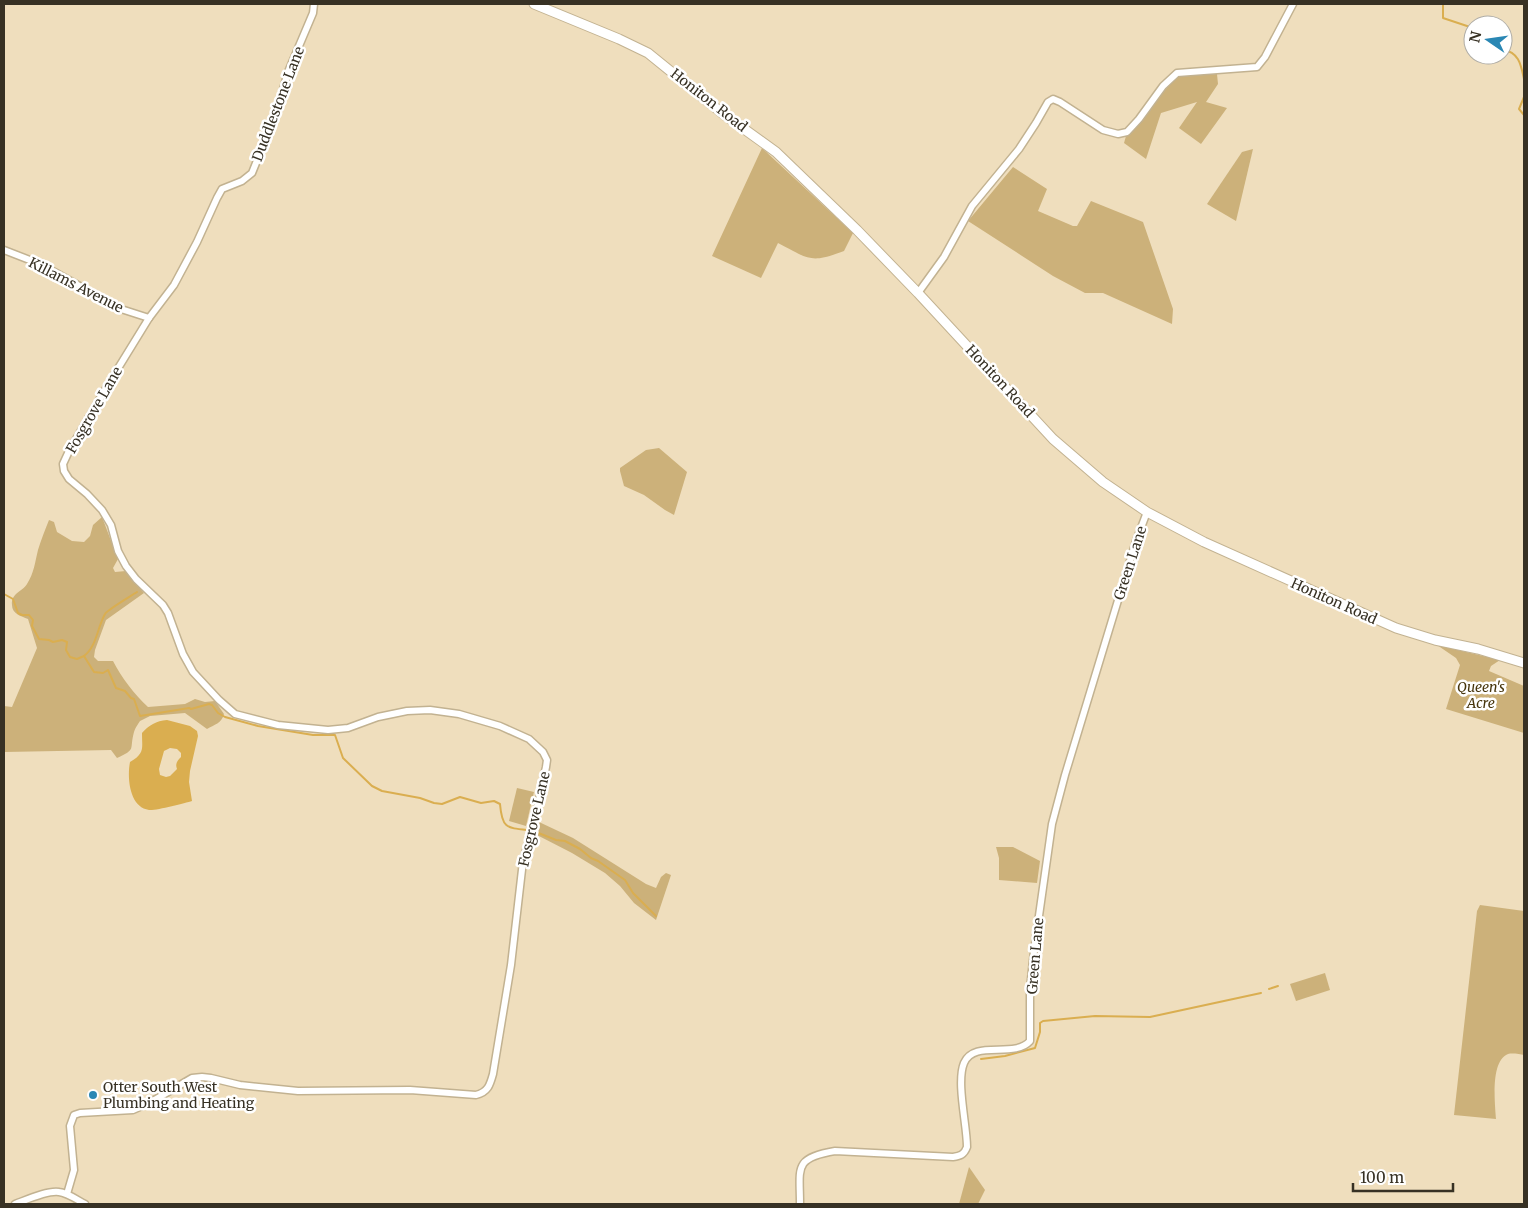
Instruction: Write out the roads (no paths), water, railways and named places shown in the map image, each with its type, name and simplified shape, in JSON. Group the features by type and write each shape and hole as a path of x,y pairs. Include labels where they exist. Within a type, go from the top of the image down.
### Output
{"main road":[{"name":"Honiton Road","path":"534,4 634,46 660,62 776,152 857,230 918,293 1053,439 1103,482 1147,512 1204,542 1389,625 1419,635 1478,649 1524,664"}],"street":[{"name":"Duddlestone Lane","path":"149,318 174,285 222,189 242,181 252,173 277,111 288,72 313,13 314,4"},
{"path":"918,293 944,256 972,206 1019,149 1048,102 1053,99 1060,102 1103,130 1118,134 1127,132 1163,86 1177,73 1257,67 1265,57 1293,4"},
{"name":"Killams Avenue","path":"4,250 40,264 121,309 149,318"},
{"name":"Fosgrove Lane","path":"68,1194 74,1170 70,1126 74,1115 134,1110 192,1078 211,1078 240,1085 298,1090 410,1090 476,1095 486,1091 493,1074 511,965 523,861 534,822 547,760 543,752 529,740 500,726 459,714 430,710 407,711 378,717 338,730 261,722 235,714 227,709 192,672 186,662 168,613 163,605 136,579 126,566 118,551 111,525 102,510 69,478 63,468 65,459 76,438 149,318"},
{"name":"Green Lane","path":"800,1204 800,1168 806,1159 822,1153 844,1151 960,1156 967,1147 961,1078 965,1059 969,1055 983,1050 1021,1048 1030,1042 1030,990 1052,824 1136,541 1147,512"},
{"path":"15,1204 52,1192 68,1194 85,1204"}],"waterway":[{"path":"1443,4 1443,18 1463,25"},
{"path":"1513,53 1520,64 1524,79"},
{"path":"1524,97 1519,109 1524,115"},
{"path":"84,656 92,647 105,614 137,592"},
{"path":"4,594 13,599 18,613 29,615 33,620 32,626 39,639 67,642 66,650 70,657 77,659 84,656 94,672 103,673 108,670 116,688 125,691 134,699 140,716 191,709 209,704 225,717 258,726 313,735 335,735 343,758 372,786 382,791 442,804 460,797 481,803 494,801 500,804 502,818 507,825 528,830"},
{"path":"536,832 556,840 565,841 598,861 625,880 633,893 656,916"},
{"path":"1269,989 1278,986"},
{"path":"981,1059 1005,1056 1035,1048 1040,1032 1040,1023 1043,1021 1095,1016 1150,1017 1261,993"}],"place":[{"name":"Otter South West Plumbing and Heating","path":"93,1095"}],"park label":[{"name":"Queen's Acre","path":"1481,696"}]}
